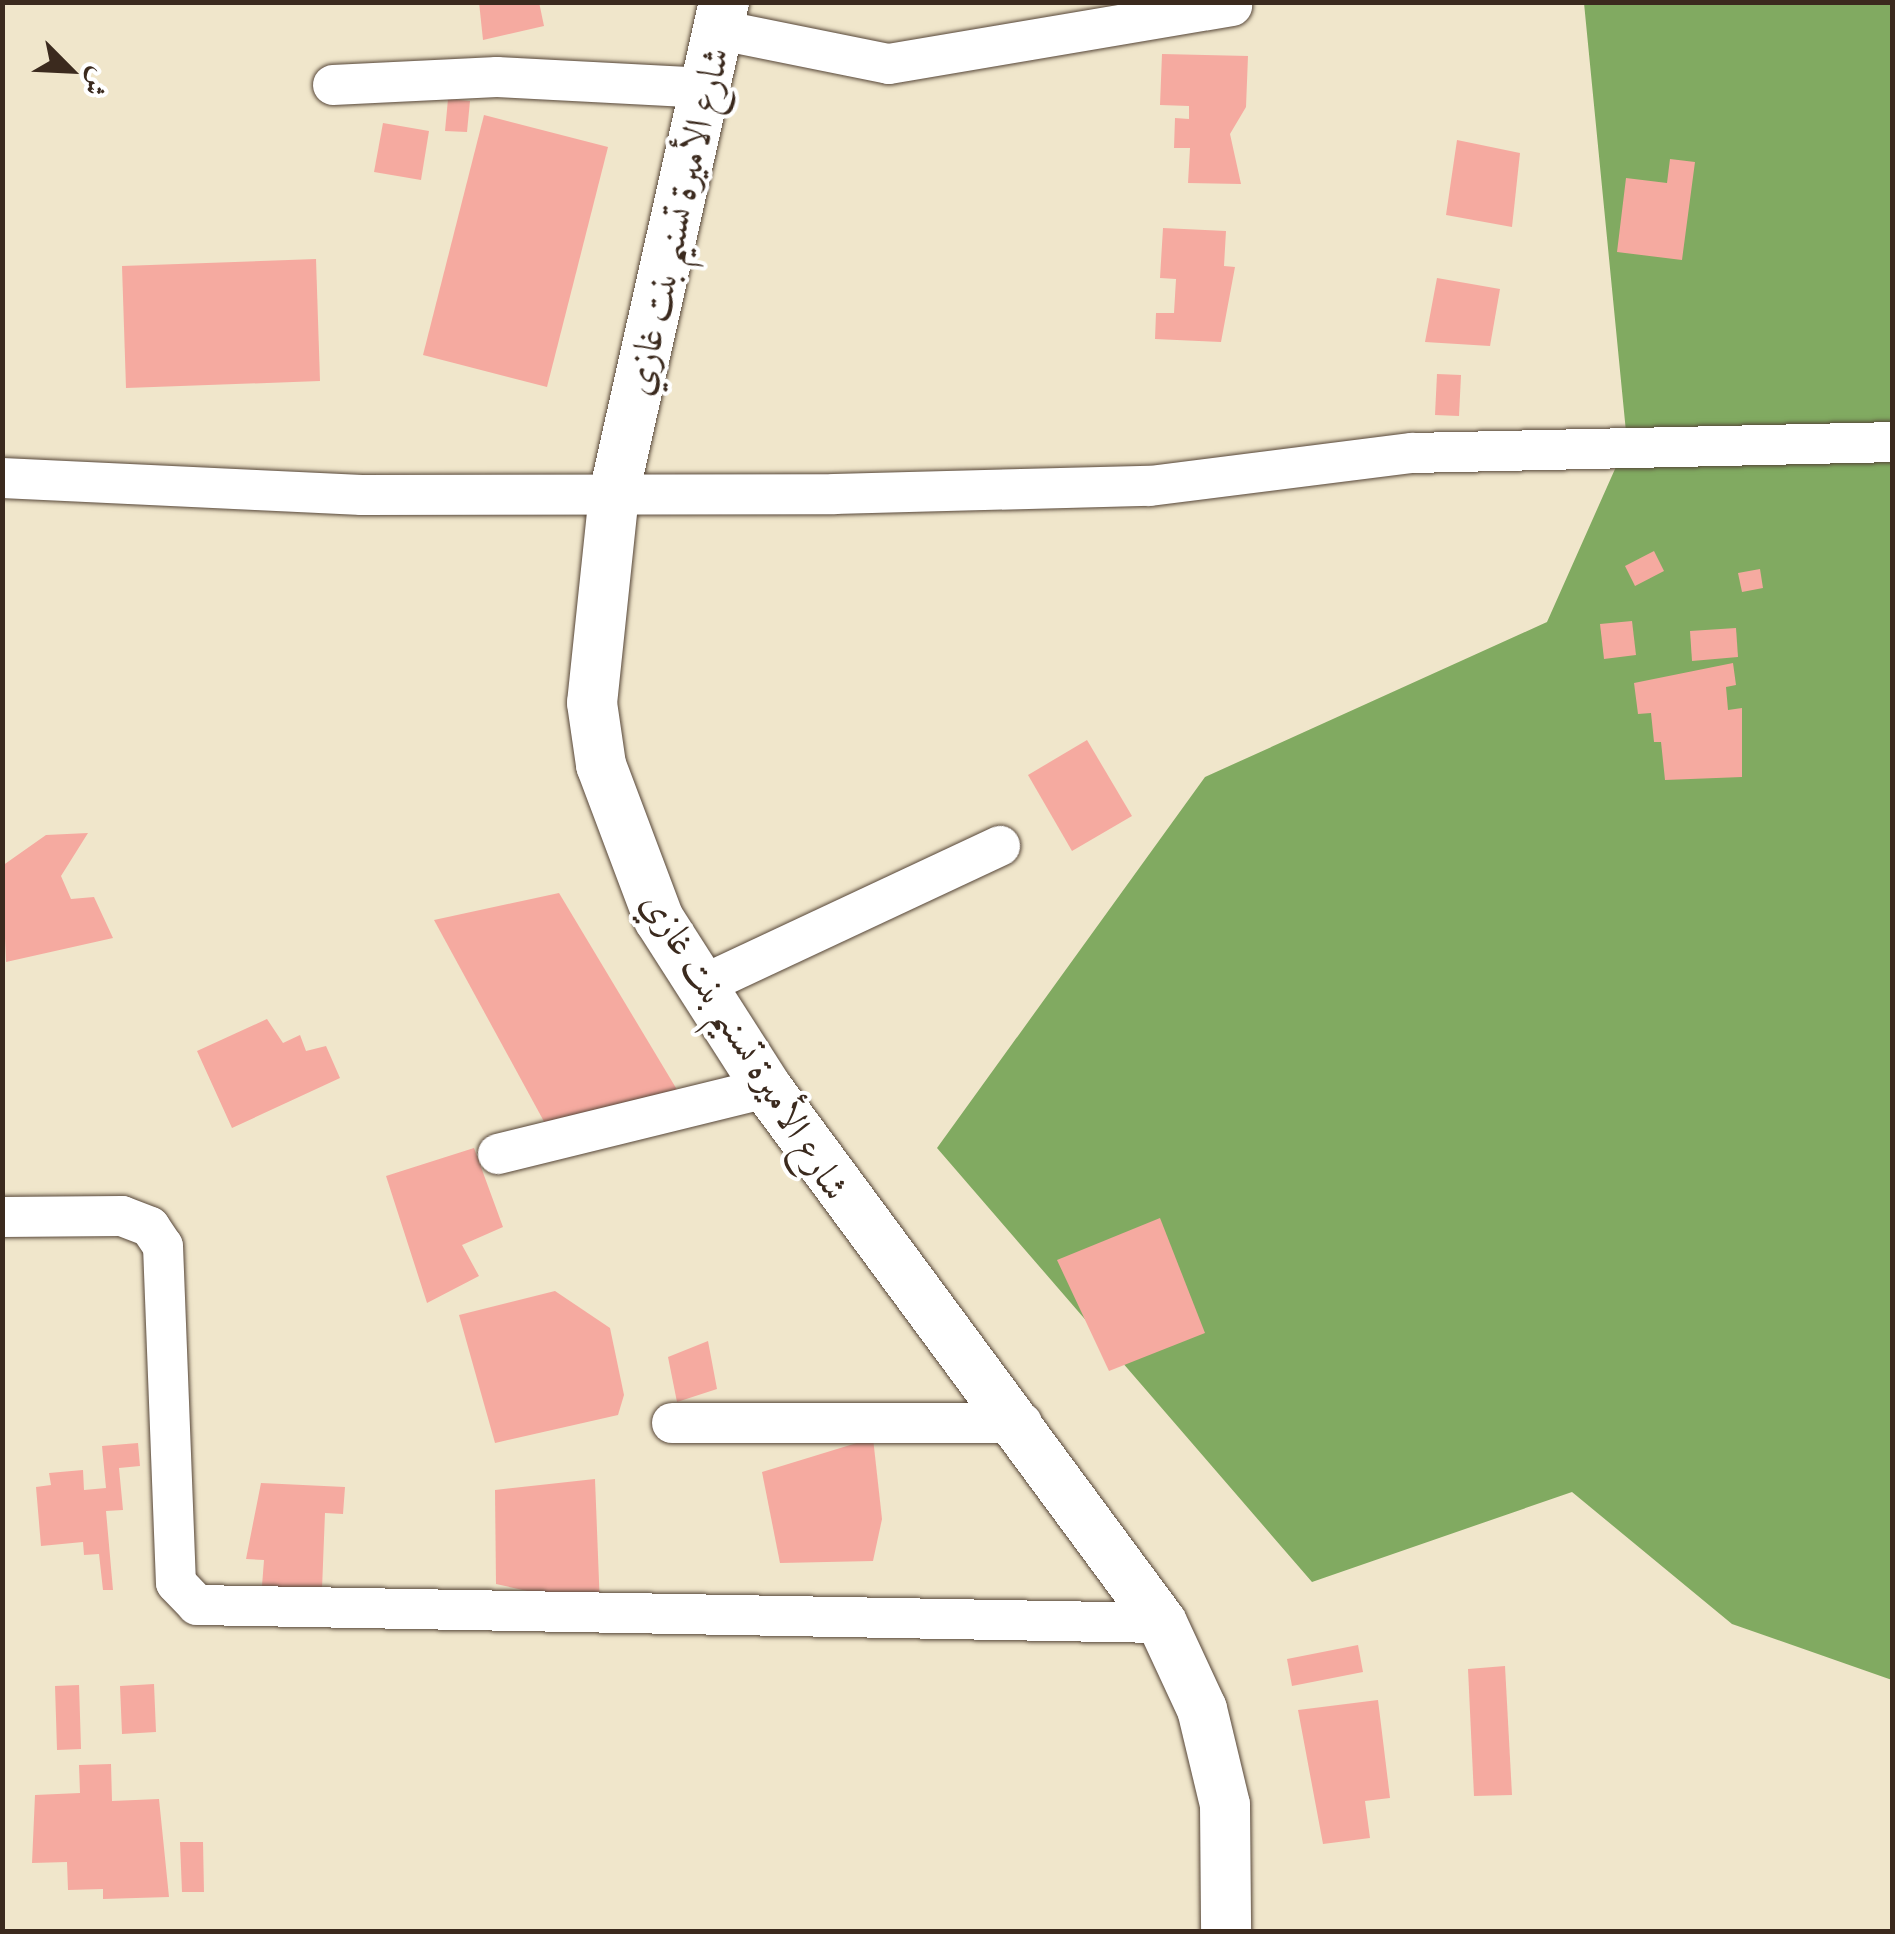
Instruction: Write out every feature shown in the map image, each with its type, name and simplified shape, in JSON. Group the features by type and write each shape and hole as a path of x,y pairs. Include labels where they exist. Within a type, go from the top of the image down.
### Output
{"main road":[{"name":"شارع الأميرة تسنيم بنت غازي","path":"722,16 614,494 594,668 601,764 659,919 767,1088 848,1210 1022,1423 1162,1624 1202,1709 1225,1805 1226,1932"}],"street":[{"path":"722,16 889,64 1232,6"},
{"path":"333,86 497,77 707,88"},
{"path":"2,478 362,495 1150,486 1412,454 1892,442"},
{"path":"703,985 1000,846"},
{"path":"498,1154 767,1088"},
{"path":"2,1217 122,1216 150,1227 163,1246 176,1583 196,1605 1162,1624"},
{"path":"672,1423 1022,1423"}],"green space":[{"path":"1584,3 1892,3 1892,1680 1732,1624 1572,1492 1312,1582 937,1148 1205,777 1547,622 1627,442"}],"building":[{"path":"479,2 539,2 544,26 483,40"},
{"path":"1162,54 1248,56 1246,107 1230,134 1241,184 1188,183 1190,148 1174,148 1175,118 1189,119 1189,106 1160,105"},
{"path":"448,99 470,101 467,132 445,131"},
{"path":"484,115 608,147 547,387 423,355"},
{"path":"383,123 429,131 421,180 374,172"},
{"path":"1457,140 1520,153 1512,227 1446,215"},
{"path":"1670,159 1695,162 1682,260 1617,252 1626,178 1667,183"},
{"path":"1163,228 1226,231 1224,266 1235,267 1221,342 1155,339 1156,313 1174,313 1176,279 1160,278"},
{"path":"316,259 320,381 126,388 122,266"},
{"path":"1437,278 1500,289 1490,346 1425,342"},
{"path":"1437,374 1461,375 1459,416 1435,415"},
{"path":"1654,551 1664,571 1635,586 1625,566"},
{"path":"1760,569 1763,588 1742,592 1738,573"},
{"path":"1632,621 1636,655 1604,659 1600,624"},
{"path":"1736,628 1738,657 1692,661 1690,631"},
{"path":"1733,663 1736,685 1726,687 1728,710 1742,708 1742,777 1665,780 1661,742 1654,742 1651,713 1638,714 1634,683"},
{"path":"1087,740 1132,816 1072,851 1028,775"},
{"path":"88,833 61,876 71,899 94,897 113,938 6,962 2,866 46,835"},
{"path":"559,893 679,1093 547,1127 434,920"},
{"path":"267,1019 283,1043 300,1035 306,1051 326,1046 340,1078 232,1128 197,1051"},
{"path":"474,1148 503,1227 462,1245 479,1276 427,1303 386,1176"},
{"path":"1160,1218 1205,1333 1109,1371 1057,1260"},
{"path":"555,1291 610,1328 624,1395 618,1415 495,1443 459,1315"},
{"path":"708,1341 717,1389 677,1402 668,1357"},
{"path":"873,1438 882,1519 873,1561 780,1563 762,1472"},
{"path":"138,1443 140,1466 119,1468 123,1510 106,1511 113,1590 103,1590 99,1554 84,1555 83,1542 41,1546 36,1487 51,1485 49,1473 83,1470 84,1490 106,1488 102,1446"},
{"path":"595,1479 600,1607 496,1584 495,1490"},
{"path":"261,1483 345,1487 343,1514 325,1513 322,1589 262,1586 264,1560 246,1559"},
{"path":"1358,1645 1363,1672 1292,1686 1287,1659"},
{"path":"1505,1666 1512,1795 1474,1796 1468,1669"},
{"path":"154,1684 156,1732 122,1734 120,1686"},
{"path":"79,1685 81,1749 57,1750 55,1686"},
{"path":"1378,1700 1390,1798 1365,1801 1370,1838 1323,1844 1298,1710"},
{"path":"111,1764 112,1801 159,1799 169,1897 103,1899 103,1889 68,1890 67,1862 32,1863 35,1795 80,1793 79,1765"},
{"path":"180,1842 203,1842 204,1892 182,1892"}]}
